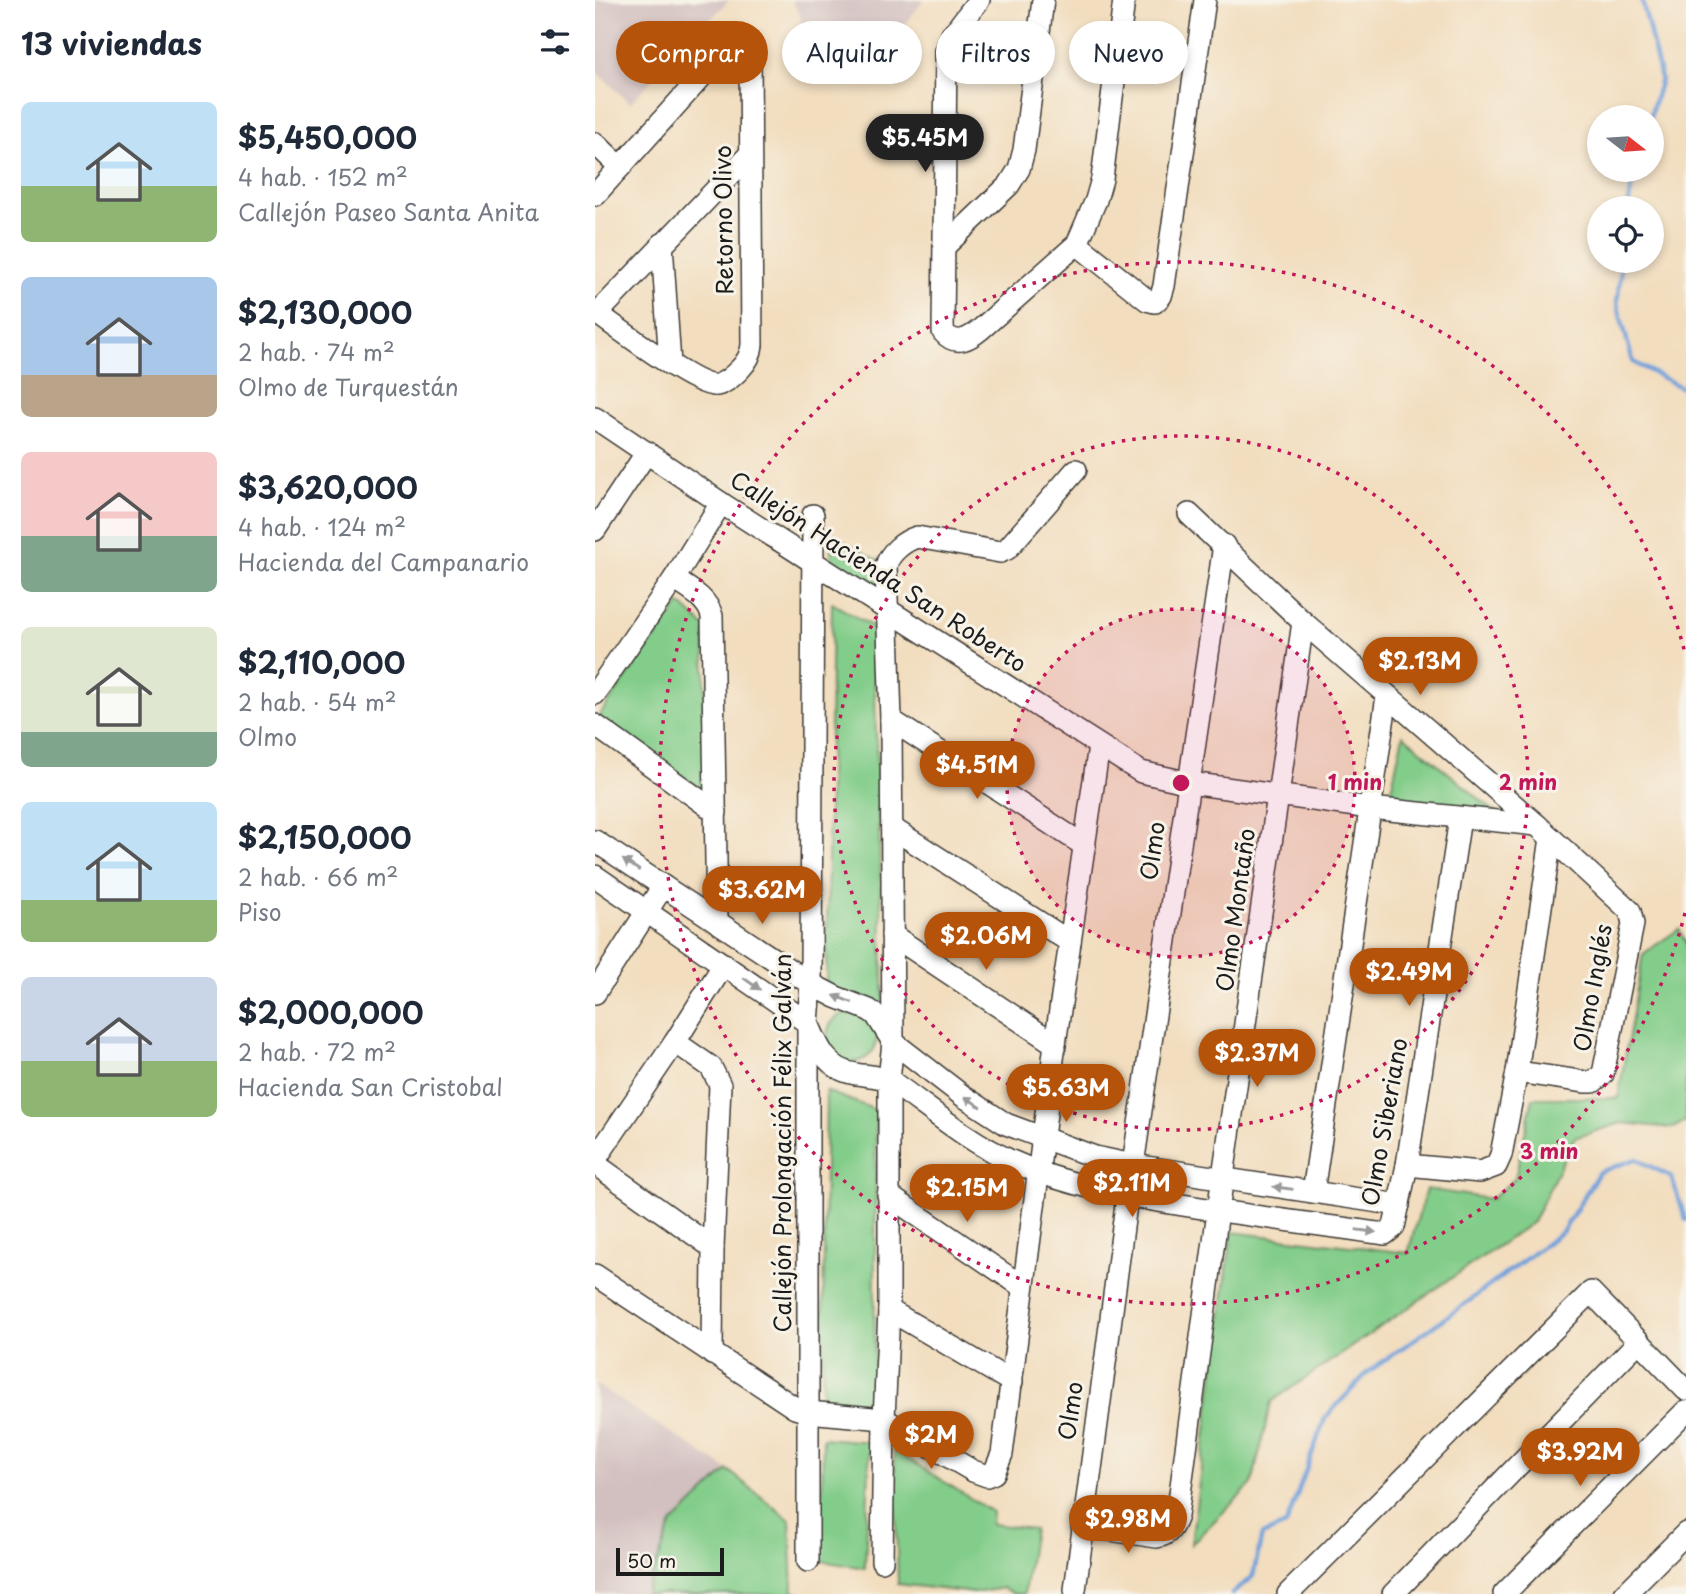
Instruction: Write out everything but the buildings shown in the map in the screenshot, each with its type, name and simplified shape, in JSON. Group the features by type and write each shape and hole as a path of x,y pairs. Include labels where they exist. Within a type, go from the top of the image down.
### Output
{"street":[{"path":"979,0 952,35 946,51 943,332 948,338 957,341 971,338 1077,244 1102,179 1124,0"},
{"path":"946,244 1009,185 1019,169 1024,150 1043,0"},
{"path":"1077,244 1147,300 1155,302 1161,296 1205,0"},
{"name":"Retorno Olivo","path":"620,167 719,59 733,47 746,47 750,56 752,345 748,359 733,376 719,384 714,385 670,364"},
{"path":"595,143 620,167 595,195"},
{"path":"670,364 596,313 750,154"},
{"path":"662,244 670,364"},
{"name":"Callejón Hacienda San Roberto","path":"595,418 721,503 1133,769 1190,783 1460,818 1544,832"},
{"path":"595,530 647,452"},
{"path":"882,1561 889,1310 889,1080 893,1042 891,720 886,566 888,559 908,539 917,537 1000,552 1007,548 1076,470"},
{"path":"595,694 674,579 721,503"},
{"path":"1189,514 1303,622 1544,832 1517,1072 1501,1155 1496,1166 1480,1172 1406,1165"},
{"name":"Callejón Prolongación Félix Galván","path":"808,1561 808,1023 811,984 813,515"},
{"name":"Olmo","path":"1133,1166 1224,545"},
{"path":"674,579 701,598 712,616 717,921"},
{"name":"Olmo Montaño","path":"1082,1526 1157,1537 1167,1534 1174,1524 1182,1483 1222,1179 1303,622"},
{"path":"1313,1192 1387,696"},
{"path":"891,720 1085,846"},
{"path":"595,724 716,811"},
{"path":"595,1275 784,1402 808,1412 884,1419 973,1471 991,1476 1000,1462 1055,1044 1100,746"},
{"name":"Olmo Siberiano","path":"1218,1210 1385,1234 1394,1227 1460,818"},
{"path":"892,828 1070,942"},
{"name":"Olmo Inglés","path":"1517,1072 1586,1082 1593,1082 1603,1074 1633,924 1627,907 1544,832"},
{"path":"595,841 811,984 869,1010 876,1015 893,1042 995,1117 1043,1139 1095,1157 1133,1166 1399,1205"},
{"path":"595,876 808,1023 820,1051 835,1066 844,1071 889,1080 996,1153 1038,1172 1083,1187 1127,1197 1218,1210"},
{"path":"595,993 663,886"},
{"path":"893,935 1055,1044"},
{"path":"713,1248 595,1162 724,964"},
{"path":"675,1042 711,1067 720,1085 713,1248 712,1354"},
{"path":"888,1195 1023,1287"},
{"name":"Olmo","path":"1075,1590 1127,1197"},
{"path":"1288,1594 1591,1292 1686,1390"},
{"path":"889,1310 1011,1382"},
{"path":"1393,1594 1639,1341"},
{"path":"1504,1594 1686,1411"},
{"path":"1625,1594 1686,1533"}],"shaded area":[{"path":"595,0 729,0 709,21 616,21 616,84 648,84 630,103 595,71"},
{"path":"792,0 924,0 907,21 801,21"},
{"path":"595,1384 728,1470 672,1524 645,1594 595,1594"}],"green space":[{"path":"830,534 879,561 881,597 832,564"},
{"path":"832,603 873,627 884,1009 826,988"},
{"path":"680,604 705,627 705,792 598,717"},
{"path":"1403,735 1512,826 1388,804"},
{"path":"1679,929 1686,944 1686,1121 1673,1128 1621,1123 1574,1138 1533,1222 1271,1402 1252,1484 1191,1544 1232,1232 1408,1253 1426,1189 1491,1199 1515,1178 1533,1098 1618,1098 1643,954"},
{"path":"852,1012 870,1019 877,1037 870,1055 852,1062 834,1055 827,1037 834,1019"},
{"path":"826,1091 876,1110 874,1407 822,1401"},
{"path":"823,1438 870,1442 865,1568 821,1561"},
{"path":"894,1450 992,1512 991,1524 1034,1529 1024,1594 1014,1594 1003,1588 974,1593 898,1584"},
{"path":"728,1470 790,1520 793,1592 803,1594 645,1594 672,1524"}],"waterway":[{"path":"1642,0 1661,79 1653,105"},
{"path":"1630,196 1632,182"},
{"path":"1621,273 1617,303 1633,362 1686,390"},
{"path":"1232,1594 1253,1576 1262,1535 1286,1525 1325,1418 1368,1372 1563,1231 1599,1172 1636,1159 1671,1177 1686,1220"}]}
